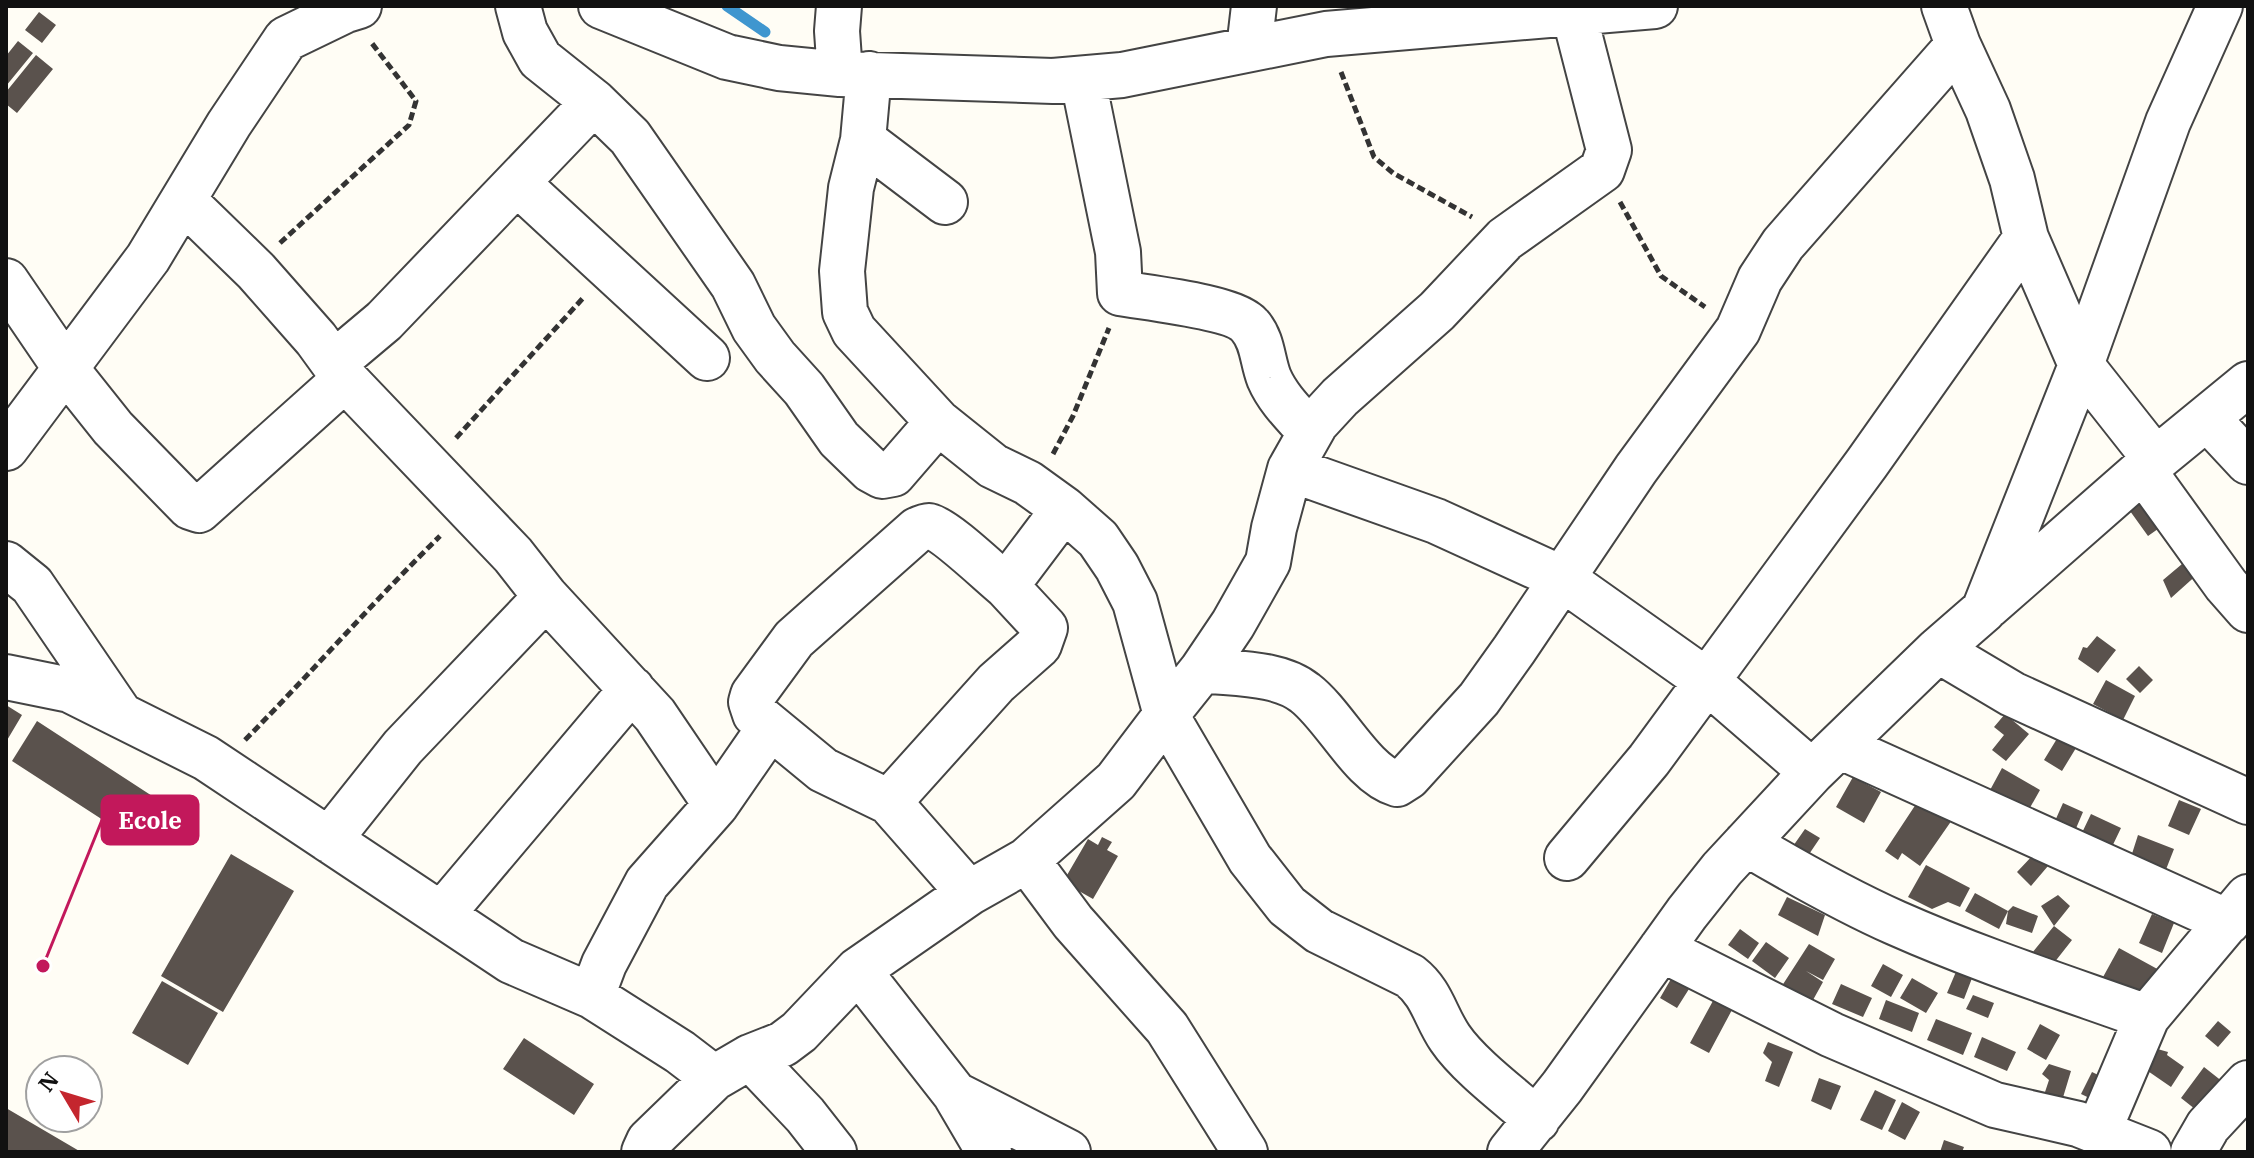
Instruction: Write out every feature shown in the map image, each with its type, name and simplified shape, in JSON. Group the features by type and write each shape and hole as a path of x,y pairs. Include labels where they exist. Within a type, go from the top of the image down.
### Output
{"street":[{"path":"518,6 525,32 540,59 594,102 630,137 733,285 754,328 804,389 839,439 871,470 882,476 893,474 938,422"},
{"path":"601,6 727,57 779,68 1053,81 1083,80 1179,65 1393,18 1574,14 1655,6"},
{"path":"839,6 837,31 855,74 863,140 851,188 842,271 845,312 854,331 938,422 993,466 1028,483 1064,509 1098,539 1135,602 1166,715 1250,859 1287,906 1319,931 1410,976 1423,986 1450,1039 1480,1070 1523,1136 1687,913 1746,843 1826,759 1938,650 2248,384"},
{"path":"1249,49 1254,6"},
{"path":"1984,610 2081,365 2168,122 2220,6"},
{"path":"6,448 148,258 229,124 286,39 338,9"},
{"path":"650,1148 732,1068 783,1044 799,1032 858,970 969,893 1027,860 1116,781 1202,670 1233,624 1268,562 1274,528 1300,450 1340,397 1437,311 1505,239 1602,170 1609,150 1574,14"},
{"path":"1202,670 1287,683 1304,692 1345,735 1372,770 1397,784 1408,777 1479,699 1636,469 1738,330 1760,279 1783,244 1951,25 1988,110 2012,179 2026,238 2081,365 2150,465 2226,585 2248,610"},
{"path":"1083,80 1118,252 1120,293 1233,314 1249,325 1261,345 1268,376 1300,450 1436,521 1563,579 1707,681 1826,759 2238,909 2147,1017 2099,1130"},
{"path":"6,281 66,369 113,428 190,507 199,510 340,371 594,102"},
{"path":"863,140 945,202"},
{"path":"517,183 707,358"},
{"path":"183,200 256,271 340,371 513,555 546,597 655,715 716,805"},
{"path":"1567,858 1649,760 1867,463 2026,238"},
{"path":"2207,418 2248,462"},
{"path":"1006,586 1064,509"},
{"path":"889,802 996,683 1043,640 1045,628 1006,586 929,526 917,530 794,639 751,702 755,714 823,770 889,802 969,893"},
{"path":"6,564 32,585 121,716"},
{"path":"329,840 403,747 546,597"},
{"path":"1938,650 2012,694 2248,802"},
{"path":"6,677 70,690 221,768 511,961 592,996 680,1052 732,1068 805,1115 834,1152"},
{"path":"442,914 632,689"},
{"path":"592,996 604,964 647,883 716,805 770,727"},
{"path":"1746,843 1811,882 1896,923 2147,1017"},
{"path":"1027,860 1073,922 1167,1028 1245,1152"},
{"path":"1661,949 1832,1035 1995,1105 2099,1130 2149,1152"},
{"path":"858,970 955,1094 989,1152"},
{"path":"2193,1152 2208,1126 2248,1083"},
{"path":"955,1094 1068,1152"}],"path":[{"path":"256,271 278,244 409,125 416,101 338,9"},
{"path":"1326,34 1374,157 1393,173 1505,239"},
{"path":"1602,170 1661,276 1738,330"},
{"path":"429,467 491,403 611,267"},
{"path":"1028,483 1059,448 1109,329 1120,293"},
{"path":"221,768 374,601 469,508"}],"building":[{"path":"39,12 56,25 42,43 25,30"},
{"path":"18,41 33,53 6,86 6,56"},
{"path":"36,55 53,69 17,113 6,104 6,92"},
{"path":"2147,499 2165,524 2148,536 2130,511"},
{"path":"2188,559 2200,572 2171,598 2163,580"},
{"path":"2097,636 2116,650 2098,673 2078,659 2083,647 2087,648"},
{"path":"2139,666 2153,680 2140,693 2126,679"},
{"path":"2106,680 2135,696 2123,720 2093,704"},
{"path":"6,705 22,715 6,742"},
{"path":"2005,714 2029,734 2006,761 1992,750 2004,735 1994,727"},
{"path":"37,721 166,805 140,844 12,761"},
{"path":"2058,737 2076,748 2062,771 2044,760"},
{"path":"2002,768 2040,790 2027,813 1989,792"},
{"path":"1853,777 1881,792 1864,823 1836,807"},
{"path":"1920,798 1952,820 1920,866 1902,853 1898,860 1885,851"},
{"path":"2179,800 2201,809 2189,835 2168,826"},
{"path":"2063,803 2083,812 2068,847 2055,821"},
{"path":"2091,814 2121,828 2109,853 2079,839"},
{"path":"1805,829 1820,838 1799,869 1784,859"},
{"path":"2138,835 2174,849 2165,872 2130,860"},
{"path":"1102,837 1112,842 1107,850 1118,856 1093,899 1063,882 1088,839 1098,845"},
{"path":"231,854 294,891 223,1012 161,976"},
{"path":"2034,854 2048,866 2031,886 2017,872"},
{"path":"1926,865 1970,888 1960,907 1948,902 1932,909 1908,897"},
{"path":"1975,893 2008,911 1999,929 1965,911"},
{"path":"2058,895 2070,906 2054,926 2041,906"},
{"path":"1787,897 1825,915 1818,936 1778,915"},
{"path":"2013,906 2038,916 2032,933 2006,924 2008,911"},
{"path":"2152,914 2174,923 2162,953 2139,943"},
{"path":"2054,926 2072,940 2050,968 2032,953"},
{"path":"1740,929 1759,943 1748,959 1728,945"},
{"path":"1766,942 1789,958 1775,978 1752,961"},
{"path":"1809,944 1835,959 1823,980 1806,971 1823,982 1808,1009 1778,992"},
{"path":"2119,948 2161,971 2139,1011 2097,988"},
{"path":"1883,964 1903,975 1891,997 1871,986"},
{"path":"1958,967 1974,973 1964,999 1947,993"},
{"path":"1912,978 1938,993 1926,1013 1900,998"},
{"path":"1671,979 1689,989 1677,1008 1660,998"},
{"path":"162,981 218,1013 188,1065 132,1033"},
{"path":"1841,984 1872,998 1863,1017 1832,1004"},
{"path":"1973,995 1994,1003 1988,1018 1966,1009"},
{"path":"1714,999 1733,1008 1709,1053 1690,1043"},
{"path":"1886,1000 1919,1013 1912,1032 1879,1019"},
{"path":"1936,1019 1972,1033 1963,1055 1927,1040"},
{"path":"2218,1021 2231,1032 2218,1047 2205,1036"},
{"path":"2040,1024 2060,1035 2046,1060 2027,1049"},
{"path":"1982,1037 2016,1052 2007,1071 1974,1057"},
{"path":"524,1038 594,1084 574,1115 503,1069"},
{"path":"1768,1042 1793,1052 1779,1087 1765,1081 1772,1062 1763,1053"},
{"path":"2154,1048 2168,1052 2167,1055 2184,1067 2171,1087 2142,1067"},
{"path":"2049,1064 2071,1071 2061,1104 2043,1098 2049,1080 2042,1074"},
{"path":"2204,1067 2223,1082 2200,1113 2181,1098"},
{"path":"2092,1072 2119,1085 2102,1104 2081,1094"},
{"path":"1819,1078 1841,1086 1831,1110 1811,1101"},
{"path":"1875,1090 1896,1100 1882,1130 1860,1120"},
{"path":"1902,1102 1920,1112 1905,1140 1888,1131"},
{"path":"6,1108 24,1119 24,1134 50,1134 81,1152 6,1152"},
{"path":"1944,1140 1964,1147 1962,1152 1940,1152"}],"waterway":[{"path":"727,6 765,32"}],"place":[{"name":"Ecole","path":"43,966"}]}
